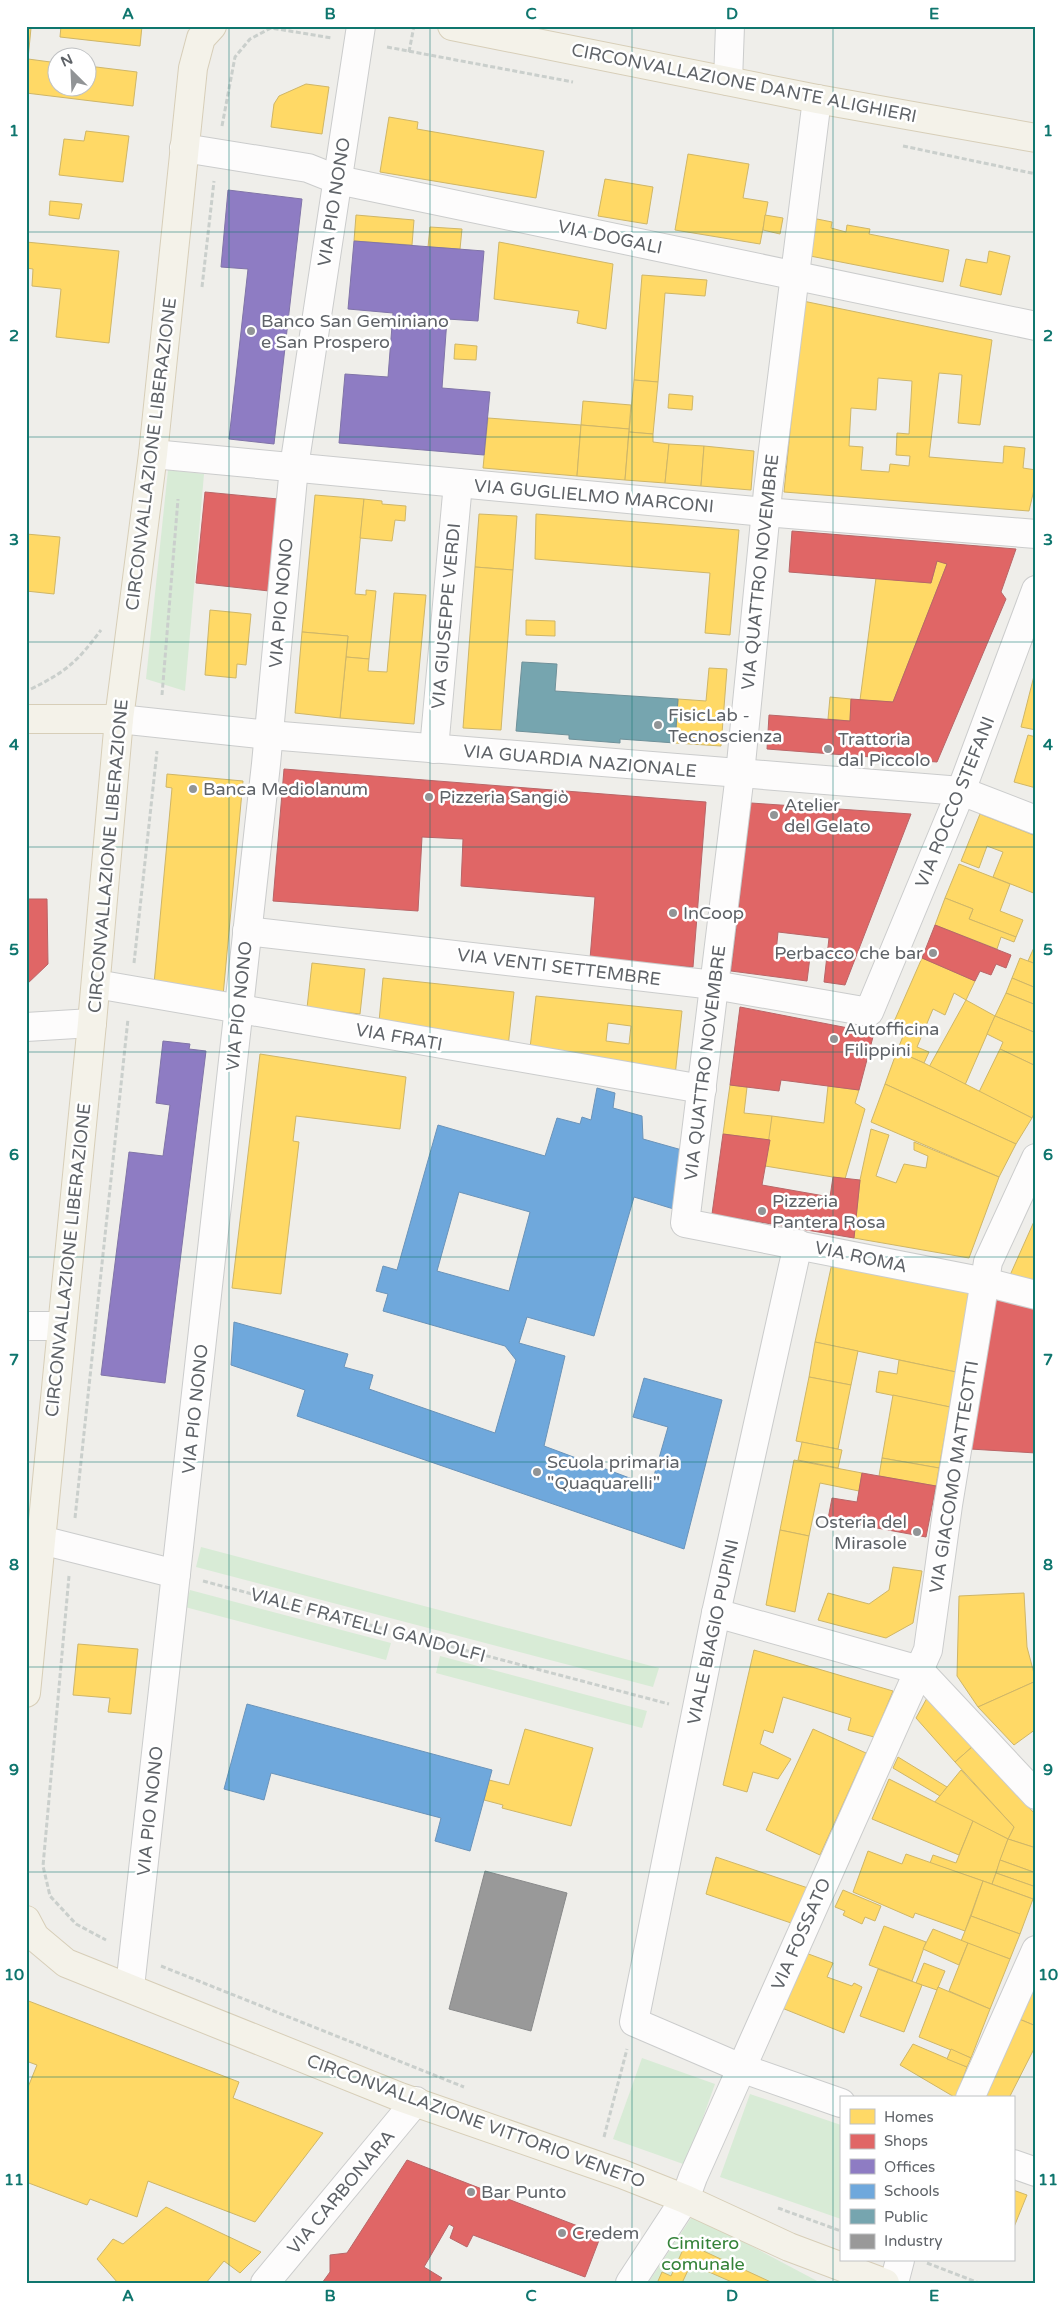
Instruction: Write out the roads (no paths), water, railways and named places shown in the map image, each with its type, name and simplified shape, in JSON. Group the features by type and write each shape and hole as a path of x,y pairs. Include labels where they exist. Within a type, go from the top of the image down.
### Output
{"main road":[{"name":"CIRCONVALLAZIONE LIBERAZIONE","path":"26,1693 96,984 119,719 153,454 193,68 201,38 212,26"},
{"name":"CIRCONVALLAZIONE DANTE ALIGHIERI","path":"452,26 817,99 1036,138"},
{"path":"26,719 119,719"},
{"name":"CIRCONVALLAZIONE VITTORIO VENETO","path":"26,1920 36,1938 66,1963 400,2097 597,2164 685,2199 789,2246 885,2283"}],"street":[{"name":"VIA PIO NONO","path":"130,1988 269,735 294,467 361,26"},
{"path":"728,81 730,26"},
{"name":"VIA QUATTRO NOVEMBRE","path":"686,1223 740,774 765,512 817,99"},
{"name":"VIA DOGALI","path":"184,148 308,168 338,180 1036,326"},
{"name":"VIA GUGLIELMO MARCONI","path":"153,454 765,512 1036,534"},
{"name":"VIA GIUSEPPE VERDI","path":"434,749 458,483"},
{"name":"VIA ROCCO STEFANI","path":"869,1012 961,791 1036,590"},
{"name":"VIA GUARDIA NAZIONALE","path":"119,719 269,735 961,791 1036,820"},
{"name":"VIA VENTI SETTEMBRE","path":"247,931 714,985 869,1012"},
{"name":"VIA FRATI","path":"96,984 702,1089"},
{"path":"26,1028 92,1023"},
{"name":"VIA GIACOMO MATTEOTTI","path":"919,1670 928,1650 948,1505 988,1262 1036,1158"},
{"name":"VIA ROMA","path":"686,1223 985,1282 1036,1295"},
{"name":"VIALE BIAGIO PUPINI","path":"741,2068 634,2022 716,1614 798,1244"},
{"path":"26,1326 61,1326"},
{"path":"41,1540 176,1574"},
{"path":"716,1614 919,1670 1036,1795"},
{"name":"VIA FOSSATO","path":"630,2283 685,2199 741,2068 919,1670"},
{"path":"971,2096 1036,1950"},
{"path":"741,2068 840,2103"},
{"name":"VIA CARBONARA","path":"265,2283 416,2101"},
{"path":"1014,2164 1036,2172"},
{"path":"894,2283 899,2262"}],"place":[{"name":"Banco San Geminiano e San Prospero","path":"251,331"},
{"name":"FisicLab - Tecnoscienza","path":"658,725"},
{"name":"Trattoria dal Piccolo","path":"828,749"},
{"name":"Banca Mediolanum","path":"193,789"},
{"name":"Pizzeria Sangiò","path":"429,797"},
{"name":"Atelier del Gelato","path":"774,815"},
{"name":"InCoop","path":"673,913"},
{"name":"Perbacco che bar","path":"933,953"},
{"name":"Autofficina Filippini","path":"834,1039"},
{"name":"Pizzeria Pantera Rosa","path":"762,1211"},
{"name":"Scuola primaria \"Quaquarelli\"","path":"537,1472"},
{"name":"Osteria del Mirasole","path":"917,1532"},
{"name":"Bar Punto","path":"471,2192"},
{"name":"Credem","path":"562,2233"}],"park label":[{"name":"Cimitero comunale","path":"703,2253"}]}
